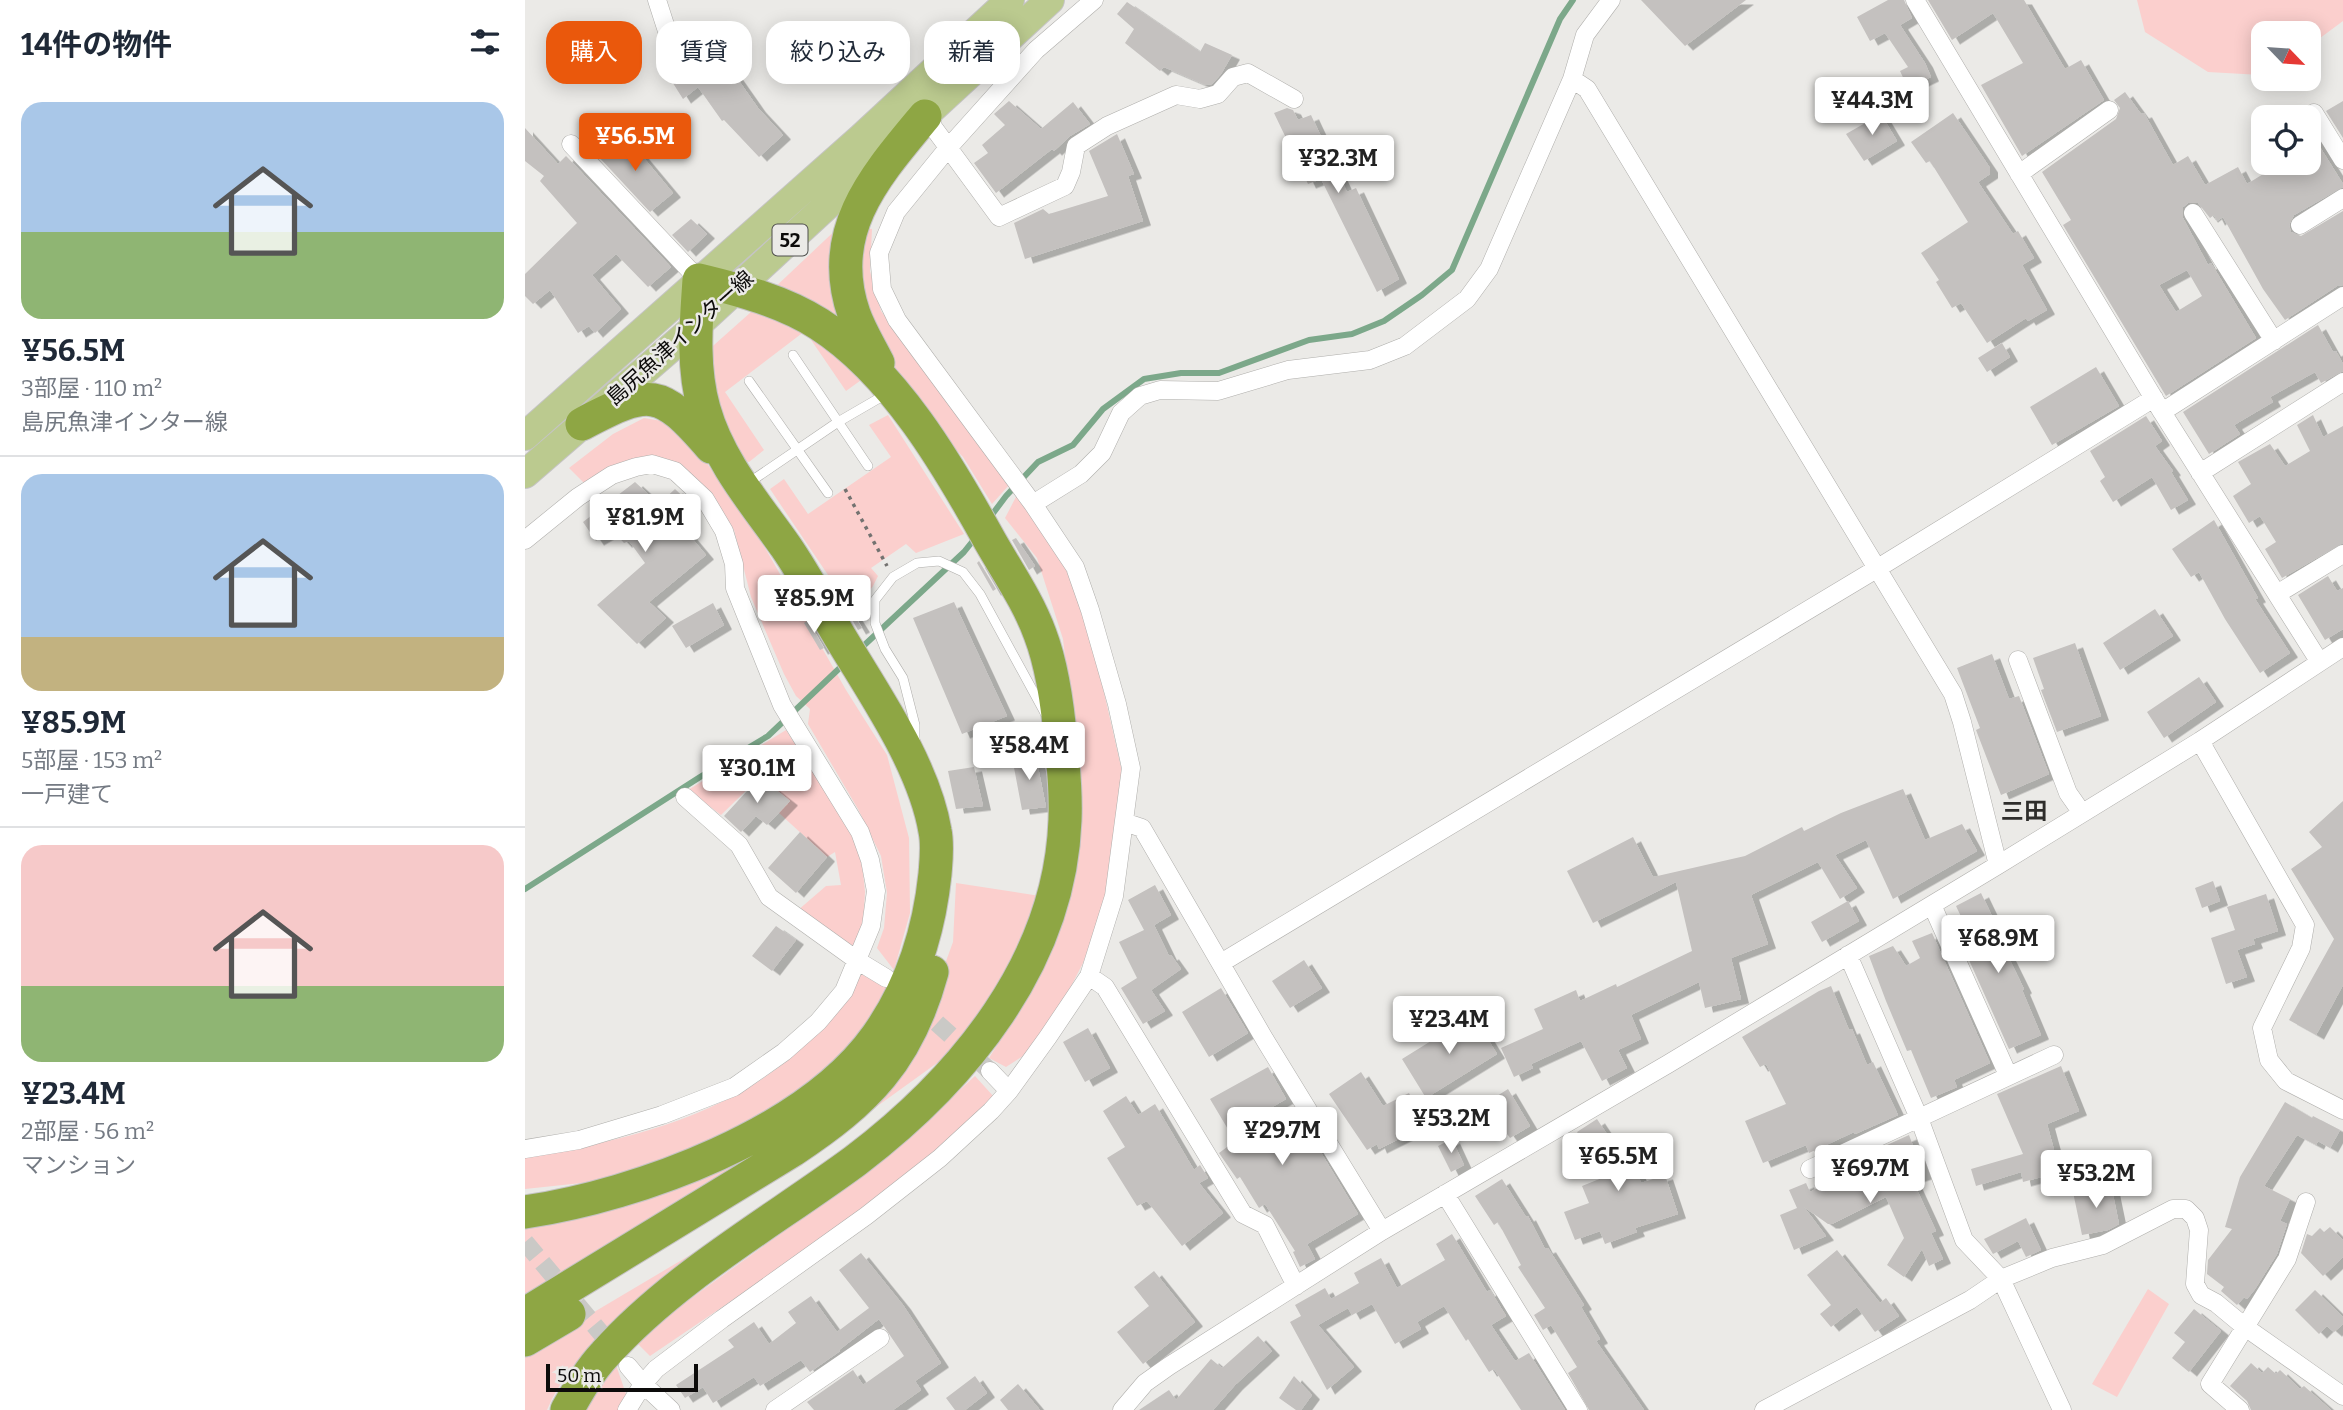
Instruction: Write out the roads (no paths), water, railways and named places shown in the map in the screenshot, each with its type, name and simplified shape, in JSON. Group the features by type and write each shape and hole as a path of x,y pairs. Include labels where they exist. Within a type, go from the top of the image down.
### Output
{"highway":[{"path":"893,391 854,316 848,292 848,242 853,219 864,195 878,173 925,116"},
{"path":"567,1410 603,1356 629,1329 696,1274 811,1193 891,1132 942,1084 989,1028 1010,997 1042,930 1053,896 1065,824 1066,787 1050,667 1030,609 954,477 893,391 862,358 817,322 791,309 736,289 699,280 695,327 698,380 714,438 736,477"},
{"path":"525,1314 826,1129 874,1087 910,1033 923,1004 938,940 940,867 936,833 927,800 915,769 881,705 788,550 736,477 689,422 673,408 654,399 635,399 582,424"},
{"path":"525,1212 604,1196 690,1166 797,1110 849,1070 887,1022 905,990 916,961 932,899 936,833"},
{"path":"525,1340 879,1121 939,1076 989,1028"}],"main road":[{"name":"島尻魚津インター線","path":"525,436 861,138 1010,0"},
{"name":"島尻魚津インター線","path":"525,474 695,327 1050,0"}],"street":[{"path":"657,0 664,21"},
{"path":"627,1410 656,1369 866,1216 940,1158 991,1111 1009,1091 1089,976 1114,896 1131,768 1117,704 1090,610 1075,567 1033,504 897,320 882,289 879,253 896,212 948,148 1036,50 1094,0"},
{"path":"1033,504 1081,474 1101,453 1121,413 1140,396 1160,390 1218,391 1289,370 1370,360 1405,346 1467,299 1489,269 1572,79 1585,35 1611,0"},
{"path":"1915,0 2158,405 2319,661"},
{"path":"925,116 999,217 1065,186 1076,146 1107,126 1176,95 1200,99 1218,94 1233,77 1248,73 1294,99"},
{"path":"1572,79 1587,89 1953,694 1998,865"},
{"path":"2019,174 2109,110"},
{"path":"2321,124 2343,160"},
{"path":"571,144 699,280"},
{"path":"2299,225 2343,198"},
{"path":"2193,213 2274,341"},
{"path":"1221,963 1878,568 2158,405 2274,341 2343,296"},
{"path":"2200,472 2343,382"},
{"path":"525,540 578,496 612,475 636,467 652,464 675,471 705,499 724,531 734,564 735,588 782,705 860,832 870,860 876,891 871,926 844,991 818,1022 784,1052 734,1087 662,1115 579,1140 525,1149"},
{"path":"2277,594 2343,554"},
{"path":"1122,1410 1145,1383 1169,1366 1382,1231 1668,1064 1998,865 2200,741 2343,647"},
{"path":"2018,660 2069,793 2082,813"},
{"path":"2200,741 2305,925 2301,948 2262,1028 2269,1060 2286,1081 2343,1110"},
{"path":"685,797 739,845 769,897 886,978"},
{"path":"1124,822 1142,828 1265,1040 1382,1231"},
{"path":"1932,905 2008,1075"},
{"path":"1848,955 1919,1118 1964,1240 2001,1279 2062,1410"},
{"path":"1089,976 1105,988 1243,1213 1265,1225 1296,1286"},
{"path":"1810,1169 2054,1055"},
{"path":"989,1071 1009,1091"},
{"path":"1445,1194 1578,1410"},
{"path":"2240,1410 2210,1384 2287,1259 2306,1202"},
{"path":"1765,1410 1970,1300 2001,1279 2052,1258 2103,1245 2173,1209 2186,1209 2195,1218 2199,1230 2195,1284 2201,1295 2216,1303 2245,1327 2343,1396"},
{"path":"775,1410 880,1338"},
{"path":"628,1366 671,1410"}],"lane":[{"path":"793,355 868,466"},
{"path":"749,381 828,494"},
{"path":"736,477 797,449 893,391"},
{"path":"915,769 915,725 903,678 885,649 875,623 875,600 893,577 917,563 939,561 963,572 980,594 1034,696 1060,733"}],"waterway":[{"path":"988,520 1038,462 1073,445 1103,409 1144,379 1181,373 1219,373 1309,340 1352,334 1384,321 1452,270 1560,19 1573,0"},
{"path":"858,651 964,552 976,537"},
{"path":"525,889 768,736 845,663"}],"tunnel":[{"path":"917,1005 990,1071"},
{"path":"525,1242 615,1350"}],"district":[{"name":"三田","path":"2024,811"}]}
